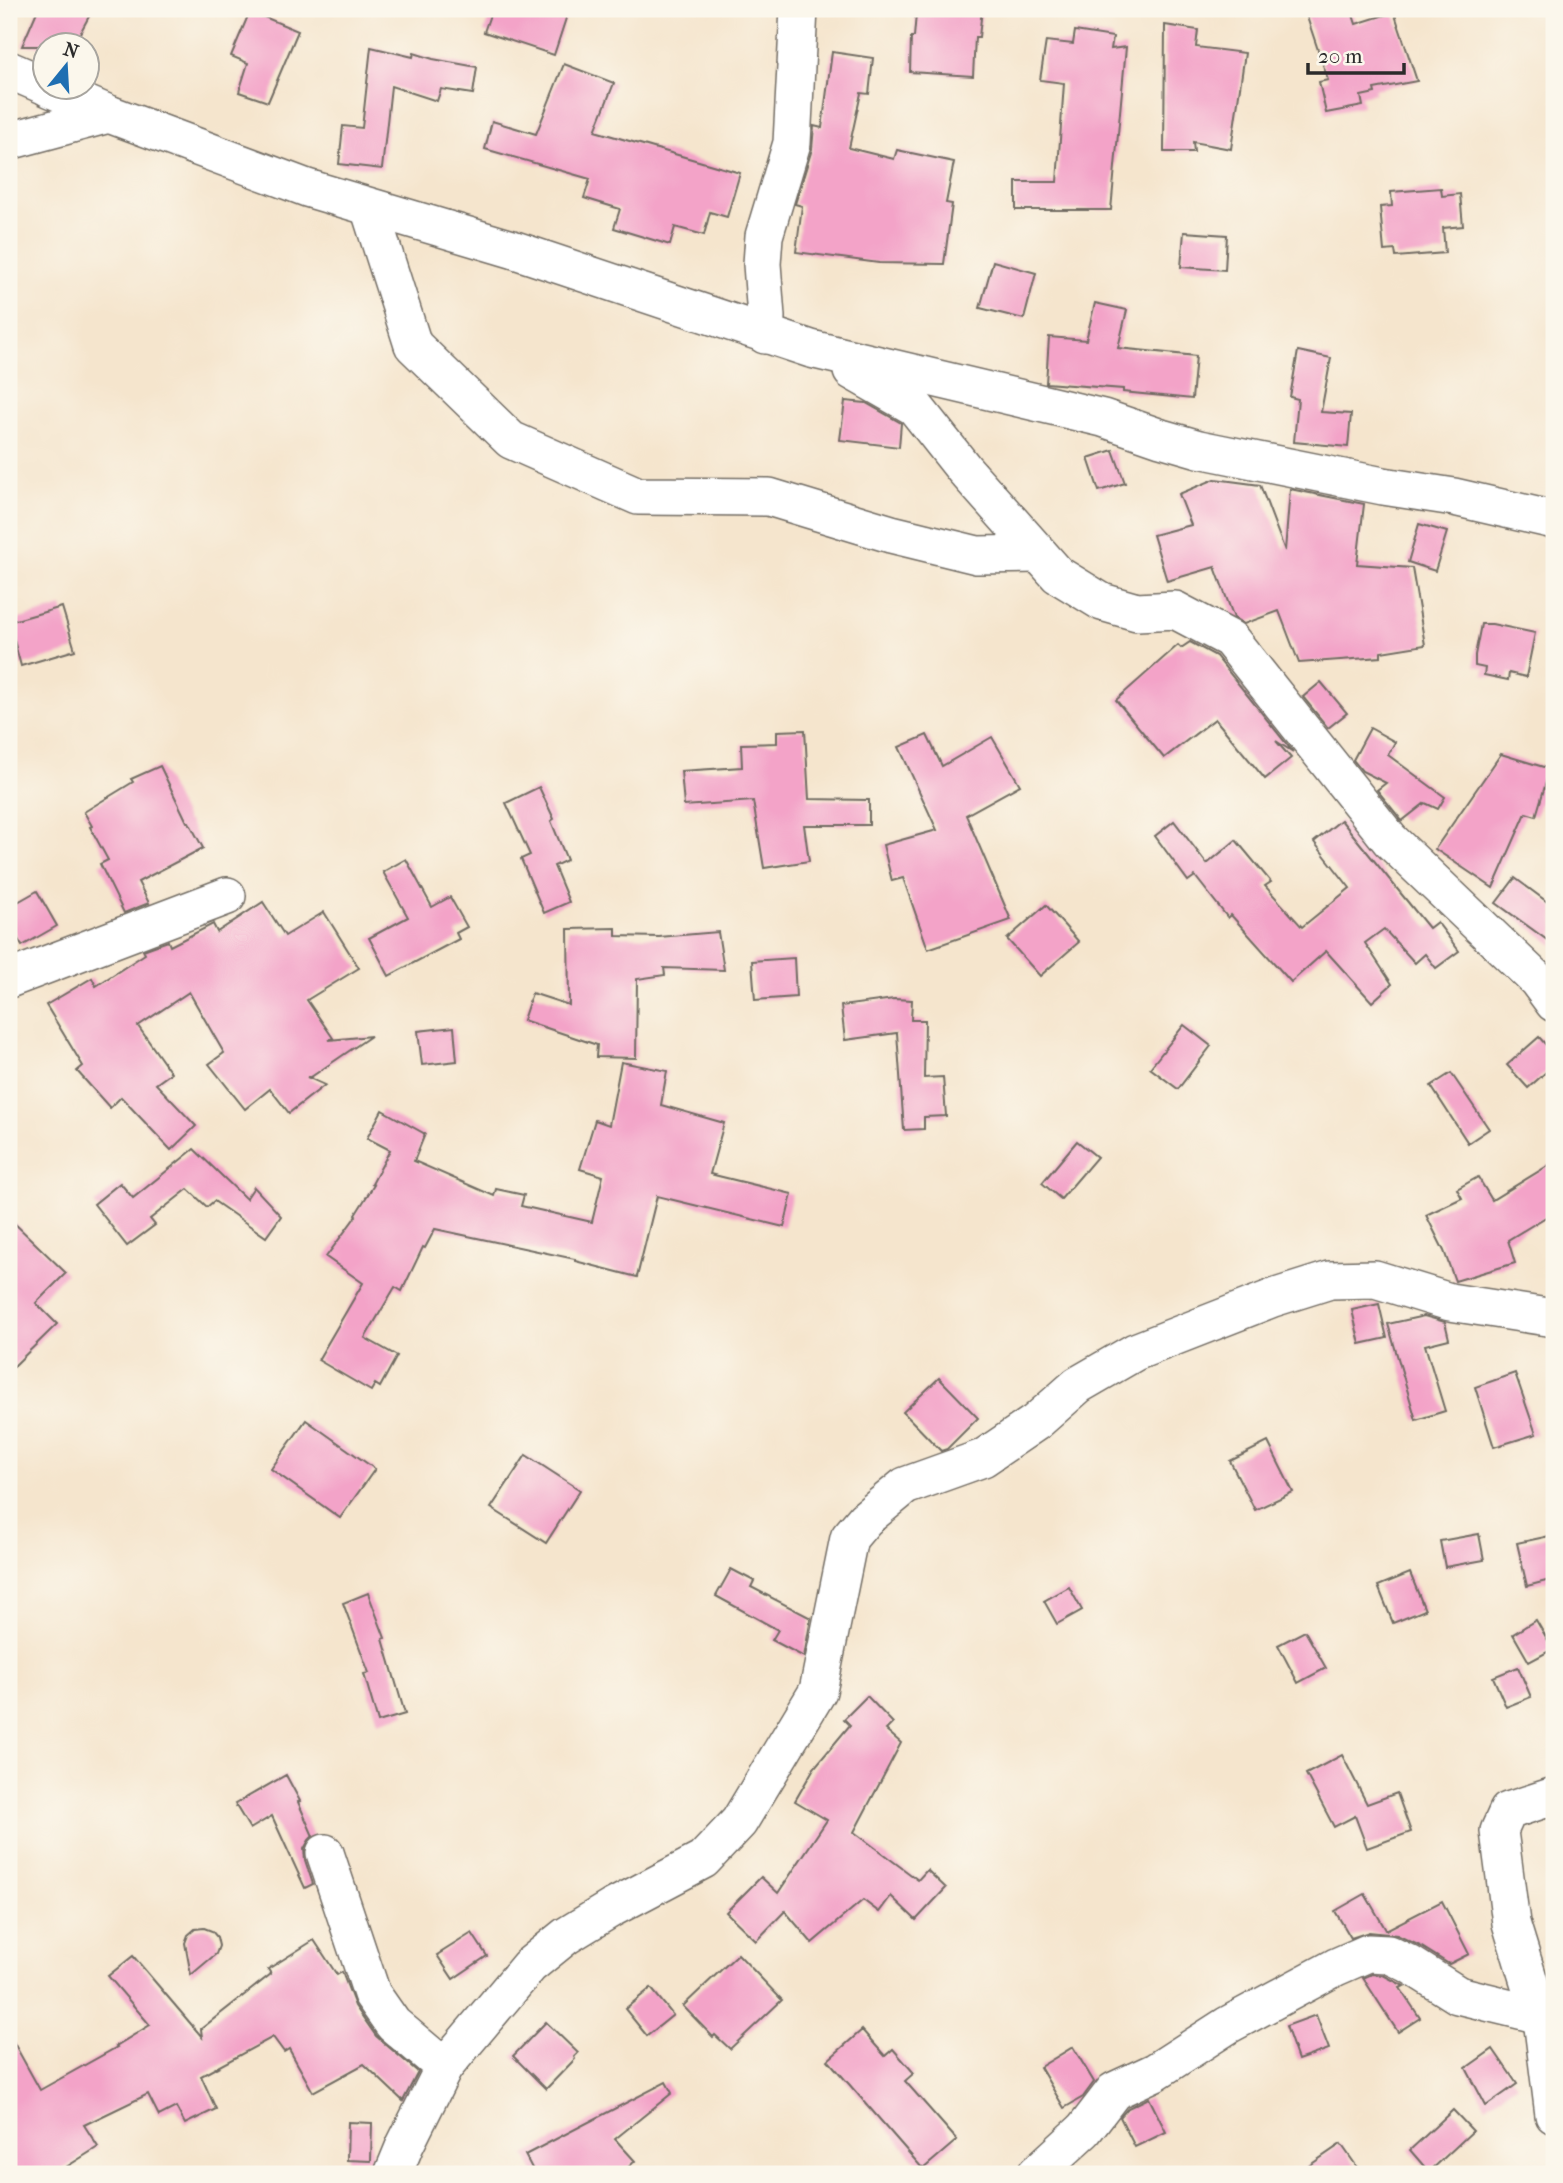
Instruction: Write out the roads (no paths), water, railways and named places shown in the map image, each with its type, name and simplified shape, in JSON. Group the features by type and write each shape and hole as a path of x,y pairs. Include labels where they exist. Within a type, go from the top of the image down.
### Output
{"street":[{"path":"765,335 762,264 764,236 792,144 799,9"},
{"path":"9,69 32,80"},
{"path":"81,102 307,188 512,249 811,349 1103,418 1199,449 1382,486 1454,497 1554,520"},
{"path":"9,141 109,114"},
{"path":"369,207 413,345 511,440 638,496 769,497 891,534 977,555 1039,554"},
{"path":"811,349 915,407 964,469 1058,575 1102,602 1137,612 1175,610 1230,639 1390,840 1536,980 1554,1003"},
{"path":"9,979 227,896"},
{"path":"393,2174 444,2067 529,1966 566,1936 612,1908 703,1860 740,1822 818,1691 849,1538 864,1519 905,1486 983,1458 1036,1422 1078,1385 1135,1352 1273,1298 1330,1280 1375,1279 1450,1302 1554,1318"},
{"path":"1554,1796 1507,1811 1499,1832 1511,1923 1540,2015 1554,2115"},
{"path":"325,1853 372,1994 393,2024 444,2067"},
{"path":"1036,2174 1084,2130 1114,2091 1155,2072 1228,2025 1336,1966 1368,1953 1388,1954 1458,1995 1540,2015"}]}
